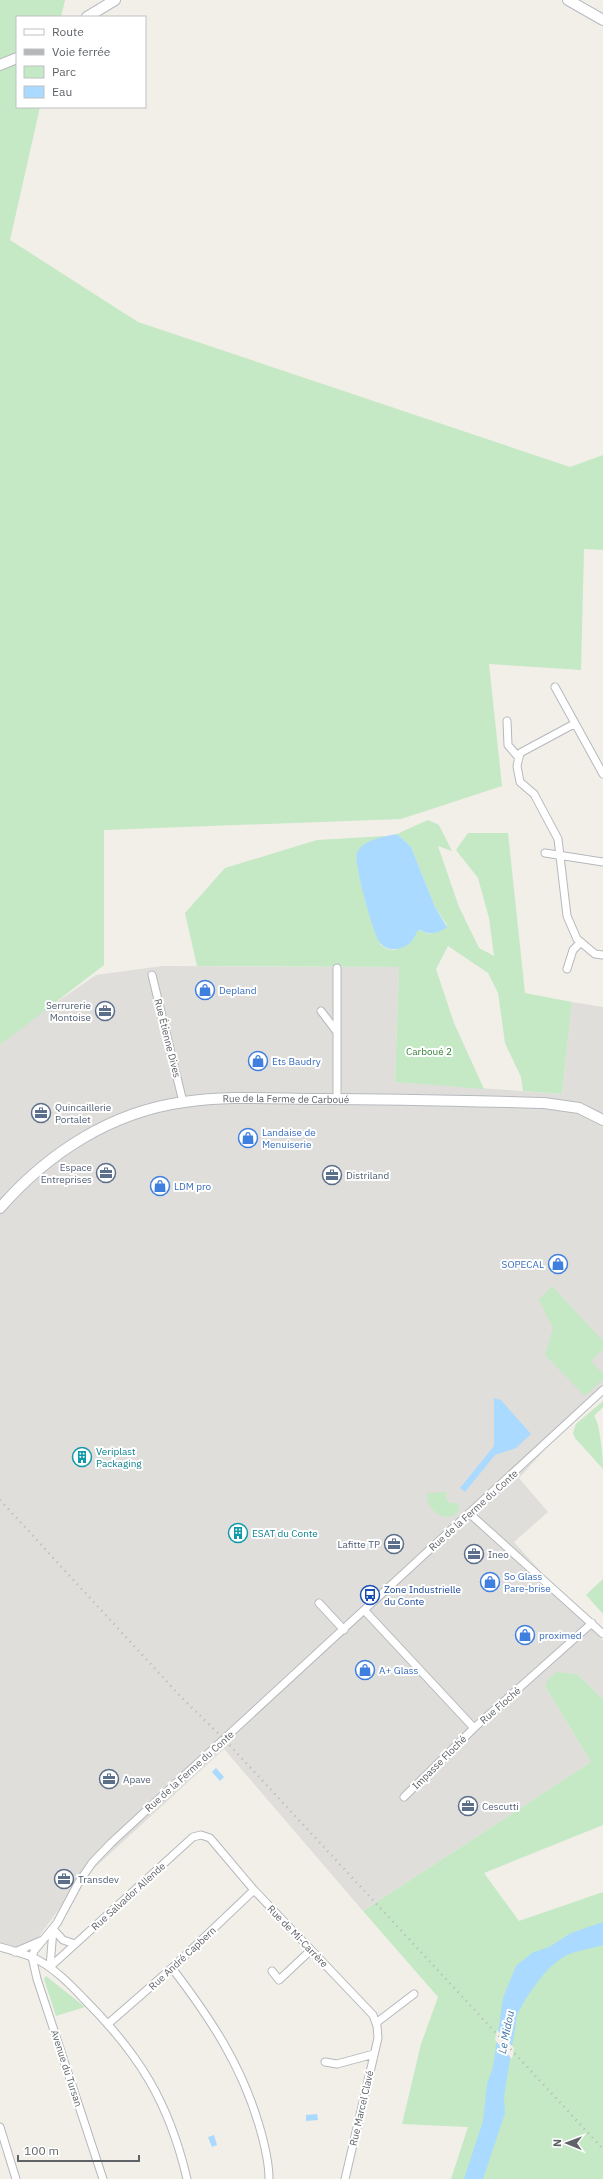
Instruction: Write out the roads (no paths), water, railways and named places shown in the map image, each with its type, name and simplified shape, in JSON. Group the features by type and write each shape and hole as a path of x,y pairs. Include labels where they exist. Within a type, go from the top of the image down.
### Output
{"street":[{"path":"89,16 115,0"},
{"path":"568,0 603,20"},
{"path":"0,65 16,58"},
{"path":"555,687 574,724 603,774"},
{"path":"507,721 508,745 519,758"},
{"path":"574,724 520,753 517,766 520,782 534,794 558,839 561,854 567,916 577,939 595,954 603,955"},
{"path":"545,853 561,854 603,862"},
{"path":"567,969 573,950 581,942"},
{"path":"337,968 337,1099"},
{"name":"Rue Étienne Dives","path":"152,975 183,1102"},
{"path":"321,1011 336,1032"},
{"name":"Rue de la Ferme de Carboué","path":"0,1208 28,1178 64,1149 82,1138 122,1118 145,1110 183,1102 235,1098 544,1103 579,1108 603,1120"},
{"name":"Rue de la Ferme du Conte","path":"32,1957 34,1951 53,1929 79,1882 92,1863 111,1842 365,1611 468,1513 603,1390"},
{"path":"468,1513 603,1634"},
{"path":"319,1603 344,1630"},
{"name":"Rue Floché","path":"365,1611 474,1728 592,1623"},
{"name":"Impasse Floché","path":"404,1797 474,1728"},
{"name":"Rue Salvador Allende","path":"50,1967 193,1837 201,1835 210,1838"},
{"name":"Rue de Mi-Carrère","path":"210,1838 254,1890 373,2015 376,2022 378,2038"},
{"name":"Rue André Capbern","path":"108,2023 172,1968 254,1890"},
{"path":"53,1929 62,1940 75,1944"},
{"name":"Rue de la Ferme du Conte","path":"50,1967 53,1929"},
{"name":"Rue de la Ferme du Conte","path":"15,1952 45,1939"},
{"path":"0,1947 32,1957 50,1967 108,2023 145,2072 164,2106 174,2130 187,2179"},
{"path":"272,1971 279,1980 311,1950"},
{"name":"Avenue du Tursan","path":"32,1957 37,1979 103,2179"},
{"path":"172,1968 208,2015 241,2074 261,2132 269,2170 269,2179"},
{"path":"376,2022 414,1994"},
{"name":"Rue Marcel Clavé","path":"345,2179 378,2038"},
{"path":"325,2062 337,2064 374,2054"},
{"path":"0,2127 16,2179"}],"water":[{"path":"397,834 411,847 435,907 447,927 434,933 427,933 421,930 417,931 413,940 409,944 401,948 393,949 383,946 378,939 361,884 357,853 364,845 374,839"},
{"path":"494,1398 501,1400 531,1434 516,1448 495,1455 465,1492 460,1488 494,1446"},
{"path":"216,1768 224,1777 220,1781 212,1772"},
{"name":"Le Midou","path":"603,1922 603,1945 582,1950 556,1962 536,1984 520,2009 517,2016 504,2097 505,2113 483,2179 464,2179 483,2121 487,2084 493,2067 503,1998 516,1966 532,1953 549,1947 571,1933"},
{"path":"317,2114 318,2120 306,2121 306,2115"},
{"path":"214,2135 217,2145 212,2147 208,2137"}],"railway":[{"path":"0,1500 181,1697 224,1739 603,2149"}],"place":[{"name":"Depland","path":"205,990"},
{"name":"Serrurerie Montoise","path":"105,1011"},
{"name":"Ets Baudry","path":"258,1061"},
{"name":"Quincaillerie Portalet","path":"41,1113"},
{"name":"Landaise de Menuiserie","path":"248,1138"},
{"name":"Espace Entreprises","path":"106,1173"},
{"name":"Distriland","path":"332,1175"},
{"name":"LDM pro","path":"160,1186"},
{"name":"SOPECAL","path":"558,1264"},
{"name":"Veriplast Packaging","path":"82,1457"},
{"name":"ESAT du Conte","path":"238,1533"},
{"name":"Lafitte TP","path":"394,1544"},
{"name":"Ineo","path":"474,1554"},
{"name":"So Glass Pare-brise","path":"490,1582"},
{"name":"Zone Industrielle du Conte","path":"370,1595"},
{"name":"proximed","path":"525,1635"},
{"name":"A+ Glass","path":"365,1670"},
{"name":"Apave","path":"109,1779"},
{"name":"Cescutti","path":"468,1806"},
{"name":"Transdev","path":"64,1879"}],"park label":[{"name":"Carboué 2","path":"429,1051"}]}
